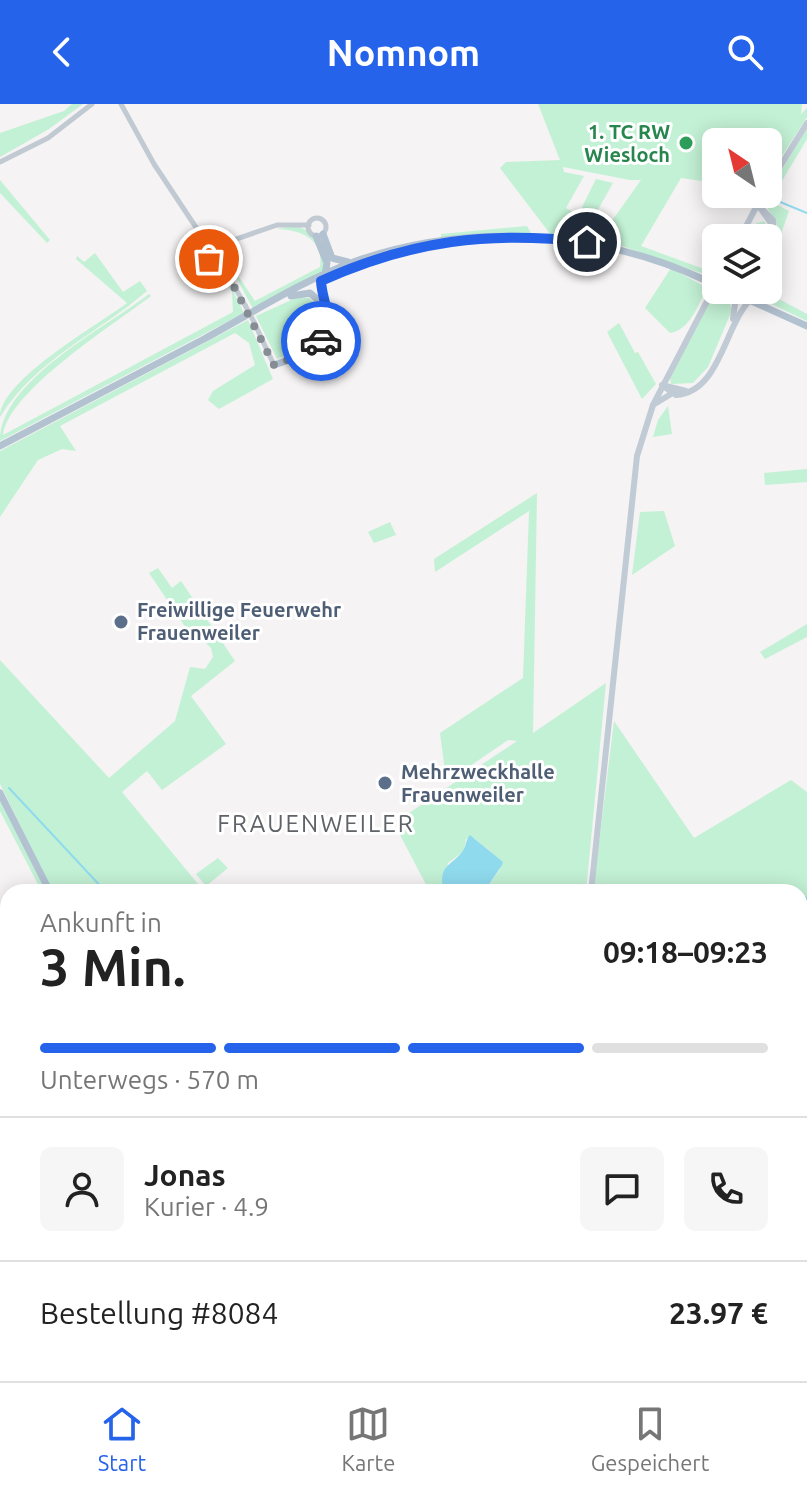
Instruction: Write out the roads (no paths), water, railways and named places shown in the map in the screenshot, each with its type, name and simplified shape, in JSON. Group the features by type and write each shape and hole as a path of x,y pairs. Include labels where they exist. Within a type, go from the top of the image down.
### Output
{"main road":[{"path":"782,163 807,123"},
{"path":"748,222 756,208"},
{"path":"760,208 771,224"},
{"path":"762,208 769,214 772,224"},
{"path":"748,222 766,218"},
{"path":"320,235 332,258 354,262"},
{"path":"274,365 319,344 328,327 323,278 327,263 320,235"},
{"path":"0,446 354,262 393,252 478,238 549,238 623,250 668,263 702,279"},
{"path":"263,308 323,278 393,252"},
{"path":"291,296 310,293 328,310"},
{"path":"592,884 637,456 653,405 705,304"},
{"path":"733,323 735,304"},
{"path":"653,405 671,394 689,392 711,371 733,323 747,304"},
{"path":"761,304 807,326"},
{"path":"662,385 689,392"},
{"path":"662,385 671,394"},
{"path":"0,790 46,884"}],"street":[{"path":"0,162 48,138 92,104"},
{"path":"121,104 154,164 207,244 220,248 277,225 309,225"},
{"path":"313,219 322,220 326,227 320,235 310,233 309,225 313,219"},
{"path":"207,244 203,249 206,257 218,258"},
{"path":"220,248 218,258 274,365"}],"water":[{"path":"470,835 503,862 502,865 489,884 442,884 444,871 463,850"}],"waterway":[{"path":"782,203 807,213"},
{"path":"9,788 99,884"}],"place":[{"name":"1. TC RW Wiesloch","path":"686,143"},
{"name":"Freiwillige Feuerwehr Frauenweiler","path":"121,622"},
{"name":"Mehrzweckhalle Frauenweiler","path":"385,783"}],"district":[{"name":"FRAUENWEILER","path":"316,824"}]}
